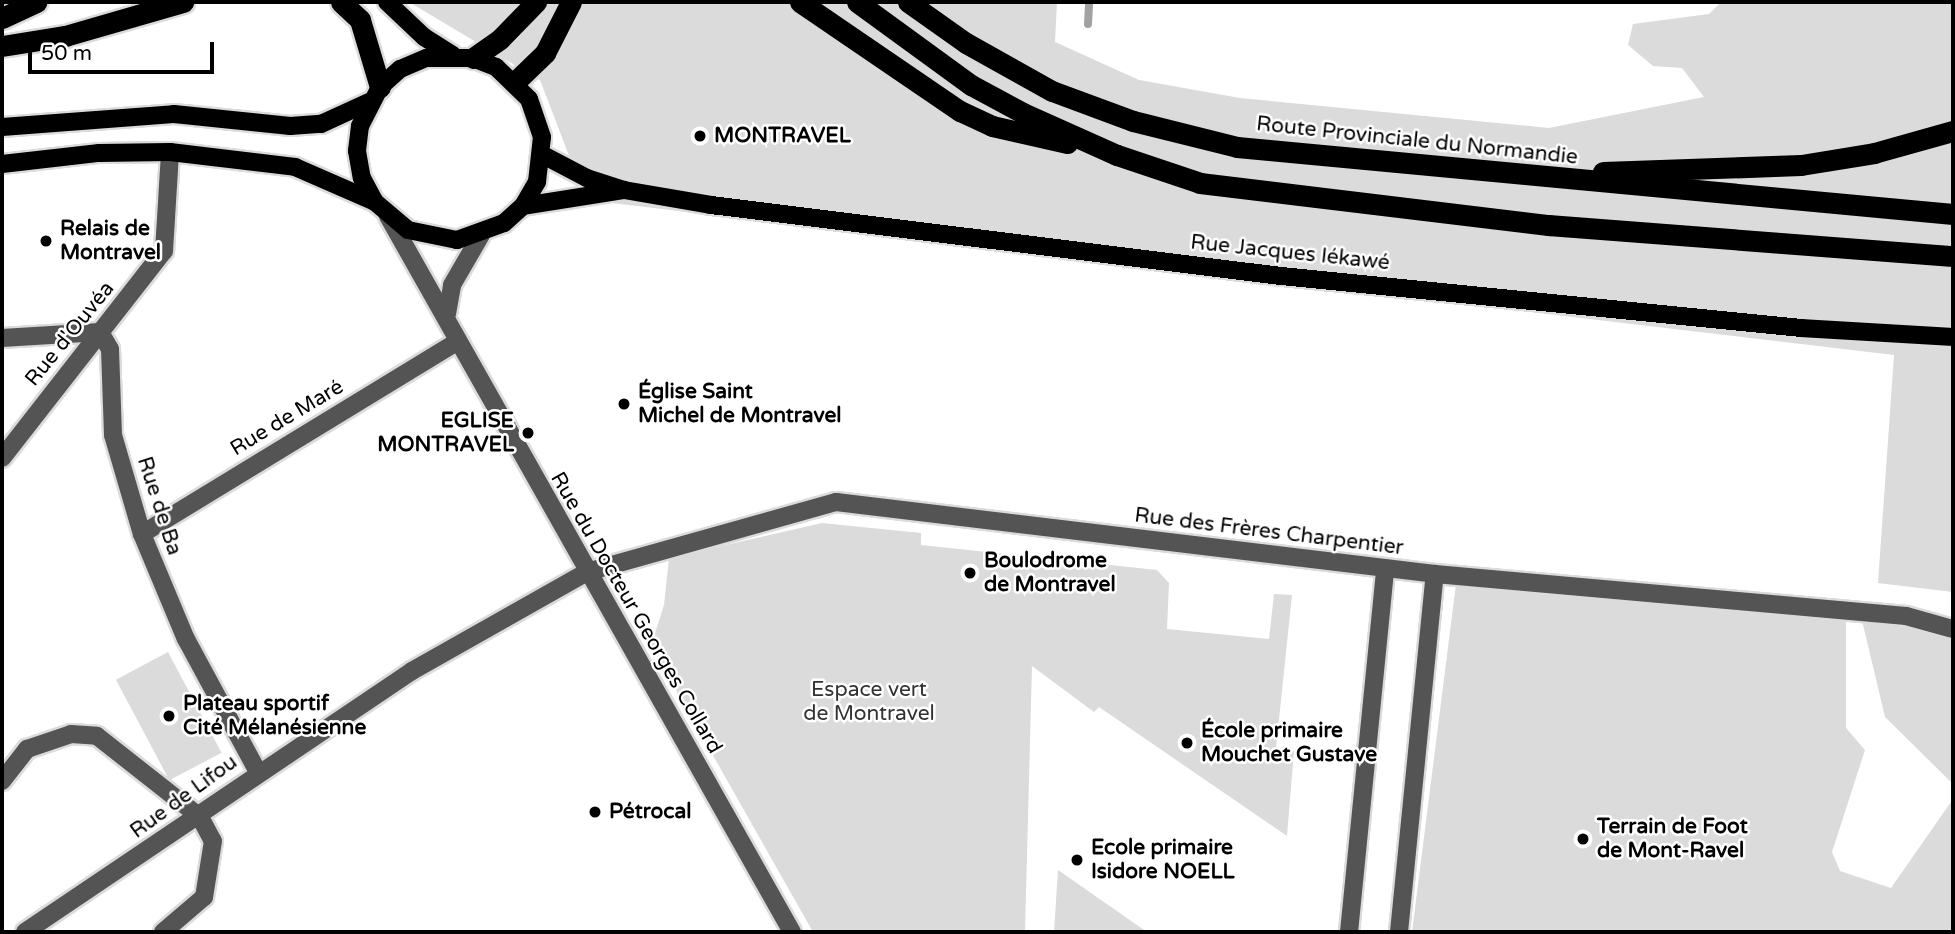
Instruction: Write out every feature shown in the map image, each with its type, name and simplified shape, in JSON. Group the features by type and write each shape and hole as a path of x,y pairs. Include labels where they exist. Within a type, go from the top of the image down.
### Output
{"highway":[{"path":"2,18 37,2"},
{"path":"2,46 65,36 183,2"},
{"path":"341,2 360,20 374,95"},
{"path":"463,57 500,39 536,2"},
{"path":"515,82 545,53 570,2"},
{"path":"800,2 960,111 992,126 1116,155 1200,183 1548,225 1953,256"},
{"path":"857,2 971,85 1116,155"},
{"name":"Route Provinciale du Normandie","path":"908,2 966,43 1052,91 1133,121 1237,148 1953,214"},
{"path":"1497,174 1801,164 1874,153 1953,131"}],"main road":[{"path":"374,95 357,151 362,178 375,202 388,216 408,230 432,238 481,235 504,223 523,206 537,182 543,155 539,120 515,82 424,37 387,2"},
{"path":"2,127 174,114 290,126 321,124 374,95 400,69 426,58 463,57"},
{"path":"2,164 99,153 170,152 295,167 375,202"},
{"name":"Rue Jacques Iékawé","path":"543,155 587,178 624,190 724,207 1281,276 1801,328 1953,337"},
{"name":"Rue Jacques Iékawé","path":"523,206 624,190"}],"street":[{"name":"Rue d'Ouvéa","path":"2,458 164,251 170,152"},
{"name":"Rue du Docteur Georges Collard","path":"388,216 447,314 457,342 792,932"},
{"path":"447,314 456,276 481,235"},
{"path":"2,338 100,332"},
{"name":"Rue de Ba","path":"100,332 110,349 113,435 142,534 186,639 258,772"},
{"name":"Rue de Maré","path":"142,534 457,342"},
{"name":"Rue des Frères Charpentier","path":"587,572 836,502 1385,569 1906,616 1953,629"},
{"path":"1349,932 1385,569"},
{"name":"Rue de Lifou","path":"25,932 200,817 258,772 412,671 587,572"},
{"path":"1399,932 1435,574"},
{"path":"2,782 27,749 71,734 97,736 200,817 213,841 204,897 163,932"}],"green space":[{"path":"409,2 1057,2 1055,42 1139,80 1240,98 1549,128 1704,97 1682,68 1653,66 1628,45 1633,24 1709,14 1721,2 1953,2 1953,592 1878,583 1894,355 586,200 540,80"},
{"name":"Espace vert de Montravel","path":"822,523 921,533 921,545 1157,570 1169,583 1167,629 1269,639 1274,594 1292,595 1276,748 1294,751 1287,836 1099,707 1094,712 1032,666 1025,932 813,932 651,646 664,605 669,558"},
{"path":"1457,576 1846,610 1846,728 1865,750 1832,852 1840,871 1891,888 1953,799 1953,932 1412,932"},
{"path":"1860,612 1953,629 1953,784 1885,717"},
{"name":"Plateau sportif Cité Mélanésienne","path":"168,652 222,753 169,780 116,680"},
{"path":"1058,870 1147,932 1054,932"}],"waterway":[{"path":"1088,24 1089,2"}],"place":[{"name":"MONTRAVEL","path":"700,136"},
{"name":"Relais de Montravel","path":"46,241"},
{"name":"Église Saint Michel de Montravel","path":"624,404"},
{"name":"EGLISE MONTRAVEL","path":"528,433"},
{"name":"Boulodrome de Montravel","path":"970,573"},
{"name":"Plateau sportif Cité Mélanésienne","path":"169,716"},
{"name":"École primaire Mouchet Gustave","path":"1187,743"},
{"name":"Pétrocal","path":"595,812"},
{"name":"Terrain de Foot de Mont-Ravel","path":"1583,839"},
{"name":"Ecole primaire Isidore NOELL","path":"1077,860"}]}
